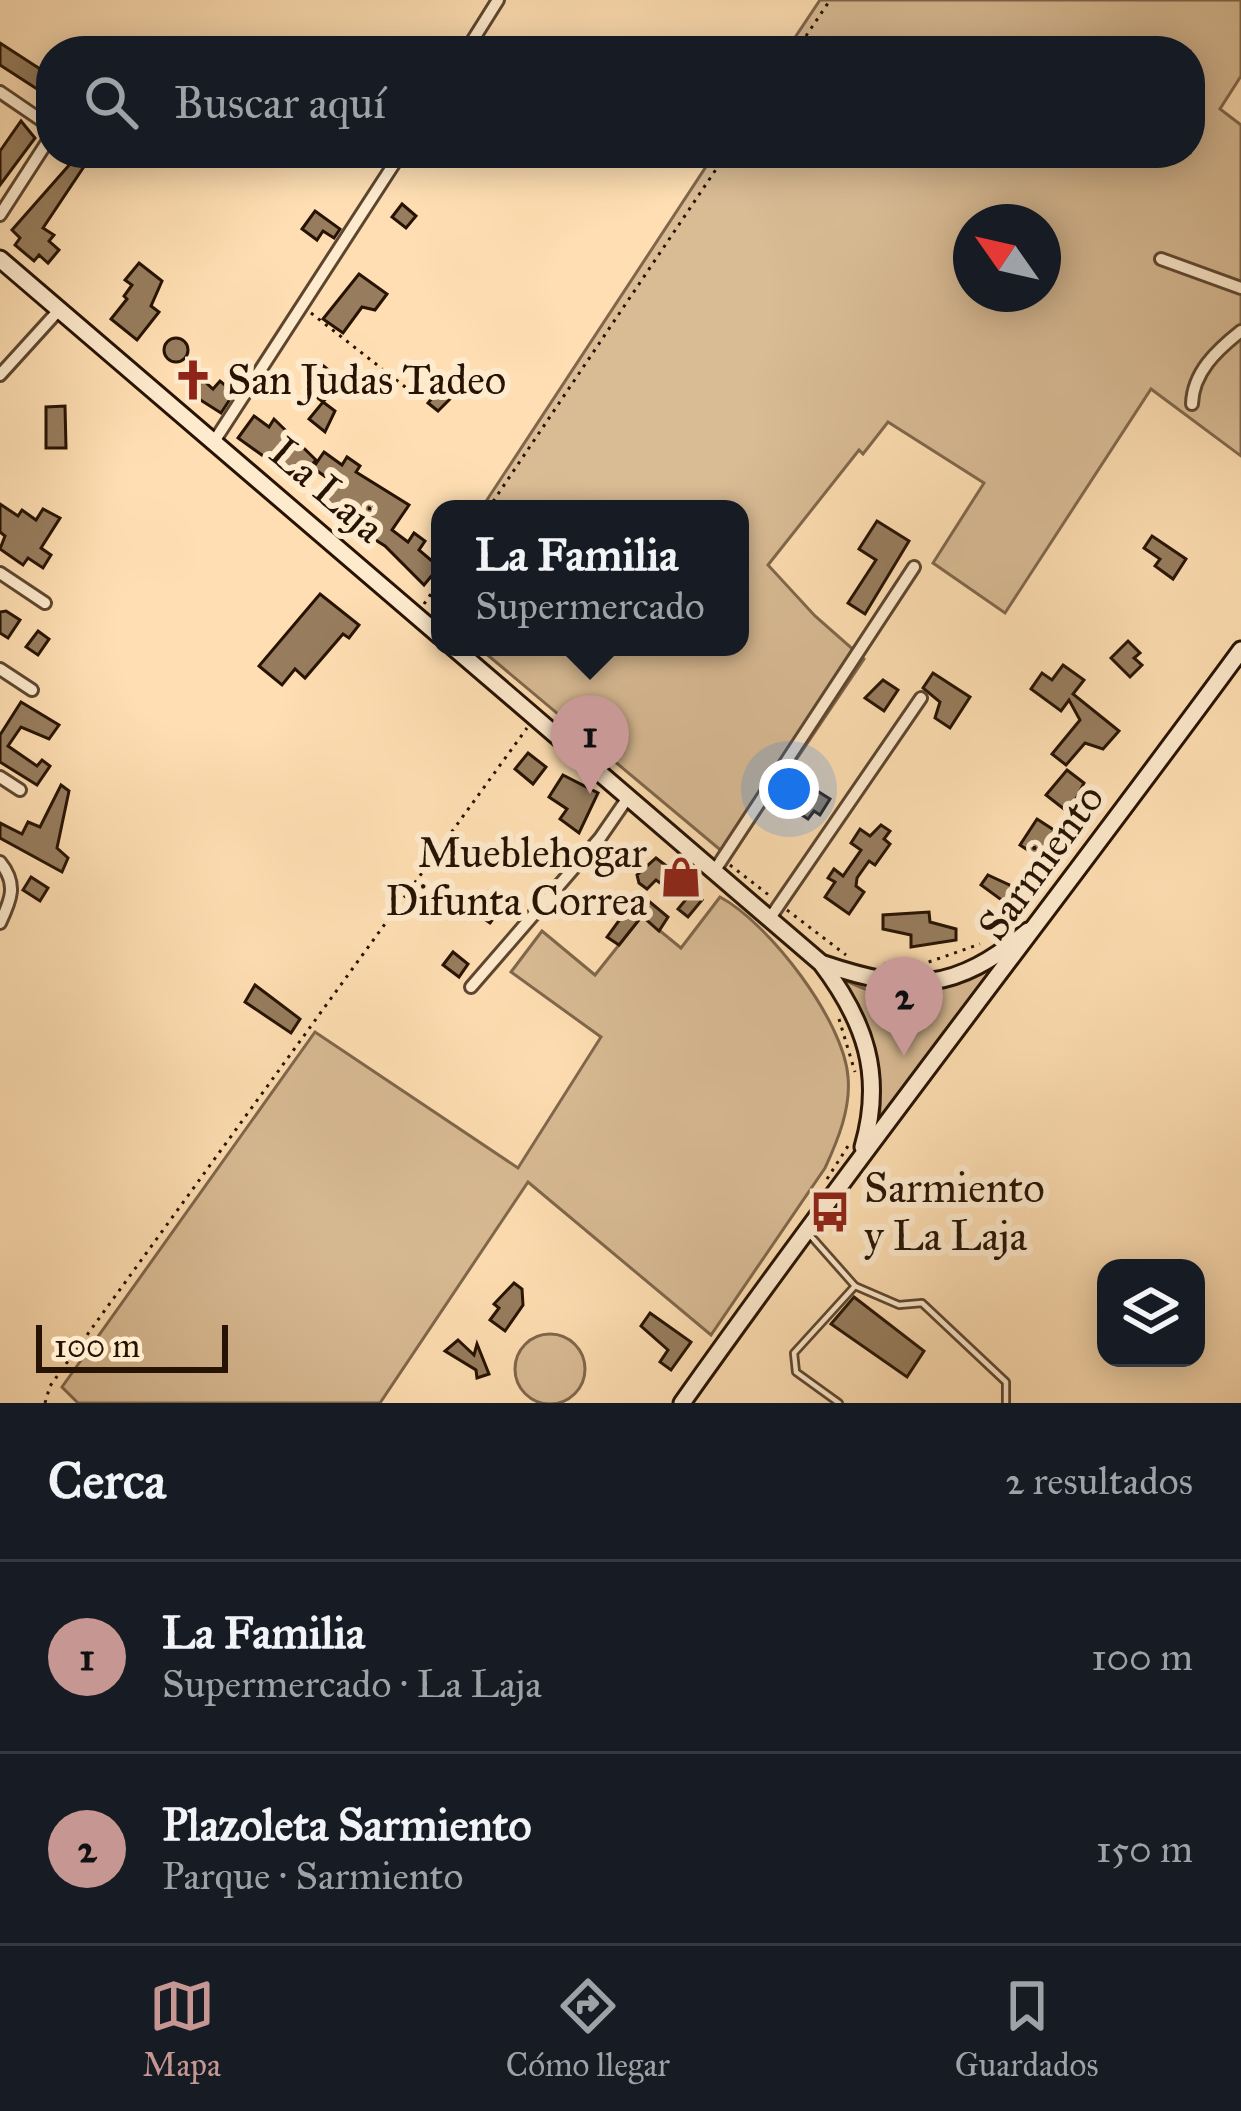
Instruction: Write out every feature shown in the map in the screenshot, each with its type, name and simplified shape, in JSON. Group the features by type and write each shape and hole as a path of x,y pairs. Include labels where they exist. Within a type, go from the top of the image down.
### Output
{"main road":[{"name":"La Laja","path":"0,260 431,628"},
{"name":"Sarmiento","path":"682,1403 860,1155 1046,915 1241,650"},
{"path":"462,656 528,723 719,863 775,911 821,963 856,1016 872,1064 874,1110 860,1155"},
{"path":"821,963 882,983 929,985 994,955 1046,915"}],"street":[{"path":"475,36 498,0"},
{"path":"0,92 36,117"},
{"path":"0,214 36,162"},
{"path":"215,440 392,168"},
{"path":"1161,259 1236,285 1241,270"},
{"path":"0,375 59,310"},
{"path":"1192,404 1192,388 1211,357 1241,331"},
{"path":"719,863 914,568"},
{"path":"0,573 45,603"},
{"path":"0,669 32,690"},
{"path":"775,911 921,698"},
{"path":"0,777 20,790"},
{"path":"471,987 600,838 629,796"},
{"path":"0,862 10,874 13,897 0,923"}],"lane":[{"path":"805,1230 855,1286 899,1305 922,1303 938,1313 1006,1382 1006,1403"},
{"path":"839,1403 796,1372 794,1352 855,1286"}],"path":[{"path":"806,36 830,0"},
{"path":"494,500 717,168"},
{"path":"303,308 423,400"},
{"path":"415,614 431,593"},
{"path":"45,1403 50,1386 528,723"},
{"path":"719,863 775,911 851,957"},
{"path":"877,964 923,964 980,944"},
{"path":"836,1010 858,1080"}],"shaded area":[{"path":"820,0 1241,0 1241,76 1220,109 1241,125 1241,456 1151,389 1005,613 933,563 984,483 888,422 863,454 859,450 768,565 864,659 730,858 489,656 749,656 749,500 487,500 705,168 1205,168 1205,36 796,36"},
{"path":"720,897 760,928 819,1002 843,1054 848,1100 825,1168 711,1335 528,1182 380,1403 78,1403 62,1387 315,1032 518,1168 601,1037 511,972 542,931 595,975 642,916 681,948"},
{"path":"1005,956 879,1126 880,1085 874,1048 841,978 864,989 906,995 946,986"},
{"path":"536,1336 564,1336 583,1355 583,1383 564,1402 536,1402 517,1383 517,1355"}],"building":[{"path":"0,43 36,66 36,88 0,65"},
{"path":"21,121 35,138 0,185 0,151"},
{"path":"67,168 83,168 43,228 54,235 49,241 59,250 48,263 39,255 34,261 15,245 20,238 12,230"},
{"path":"402,204 416,216 406,228 392,217"},
{"path":"315,211 340,229 334,238 323,231 317,240 302,229"},
{"path":"139,263 162,281 151,306 159,312 137,340 111,319 127,299 124,296 132,285 125,280"},
{"path":"359,274 387,294 375,310 362,307 343,333 323,319"},
{"path":"176,338 185,341 185,359 176,362 167,359 164,350 167,341"},
{"path":"321,364 341,380 323,402 303,387"},
{"path":"203,380 213,389 220,381 232,391 238,387 221,413 191,394"},
{"path":"443,385 455,394 438,411 428,403"},
{"path":"323,402 335,411 325,432 309,419"},
{"path":"65,406 66,448 46,448 46,407"},
{"path":"254,416 269,427 274,419 316,460 298,481 238,438"},
{"path":"324,452 342,465 347,457 360,466 356,472 409,505 392,530 408,542 414,533 425,541 419,550 431,560 431,577 424,585 385,546 366,534 353,533 317,500 330,480 313,468"},
{"path":"0,504 18,516 22,510 36,520 43,509 60,518 41,548 51,555 43,568 28,558 23,565 0,549 5,536 0,532"},
{"path":"877,521 909,541 865,614 848,603 876,560 859,549"},
{"path":"1152,536 1186,559 1173,579 1155,566 1160,559 1144,548"},
{"path":"320,594 359,625 349,638 343,634 305,678 295,669 282,685 259,666"},
{"path":"0,612 20,620 8,638 0,633"},
{"path":"38,631 49,639 38,655 26,647"},
{"path":"1128,641 1140,653 1134,658 1142,665 1130,677 1111,658"},
{"path":"1063,665 1084,680 1073,694 1119,731 1103,749 1085,743 1066,765 1052,754 1080,720 1069,700 1061,711 1031,689 1042,673 1052,680"},
{"path":"933,673 970,697 950,728 935,718 940,702 923,688"},
{"path":"883,680 898,690 884,711 865,698"},
{"path":"21,702 59,725 49,739 21,727 8,746 37,766 42,760 50,766 37,785 0,762 0,735"},
{"path":"528,753 546,767 533,784 515,769"},
{"path":"1067,770 1084,783 1069,813 1046,795"},
{"path":"563,775 598,793 579,833 560,819 567,809 549,797"},
{"path":"803,782 830,799 820,815 814,811 808,819 788,806"},
{"path":"61,785 69,791 57,848 68,858 62,872 0,838 0,823 22,834 28,822 40,827"},
{"path":"1037,819 1057,832 1040,858 1020,845"},
{"path":"881,825 890,831 884,839 890,844 875,865 869,861 857,878 856,886 864,892 849,914 825,897 835,882 828,878 834,869 843,876 861,850 851,843 860,829 870,836"},
{"path":"656,858 673,871 678,863 696,878 684,894 666,881 663,885 656,880 647,889 639,883 637,875"},
{"path":"988,875 1018,889 1007,904 981,885"},
{"path":"31,877 48,888 40,901 23,890"},
{"path":"692,892 702,900 688,917 678,909"},
{"path":"639,893 668,917 659,931 642,916 619,945 607,937"},
{"path":"488,897 502,907 490,923 476,913"},
{"path":"929,912 930,922 956,929 956,940 911,947 911,935 883,929 883,915"},
{"path":"453,952 468,964 459,977 443,965"},
{"path":"255,985 300,1019 291,1033 245,1002"},
{"path":"514,1283 522,1289 523,1305 505,1331 490,1320 499,1308 494,1304"},
{"path":"854,1297 924,1351 907,1377 831,1324"},
{"path":"650,1313 691,1342 671,1370 660,1362 668,1350 641,1326"},
{"path":"458,1340 474,1355 477,1344 489,1374 477,1378 476,1370 445,1351"}],"place":[{"name":"San Judas Tadeo","path":"193,380"},
{"name":"La Familia","path":"590,794"},
{"name":"Mueblehogar Difunta Correa","path":"681,877"},
{"name":"Plazoleta Sarmiento","path":"904,1056"},
{"name":"Sarmiento y La Laja","path":"830,1212"}]}
